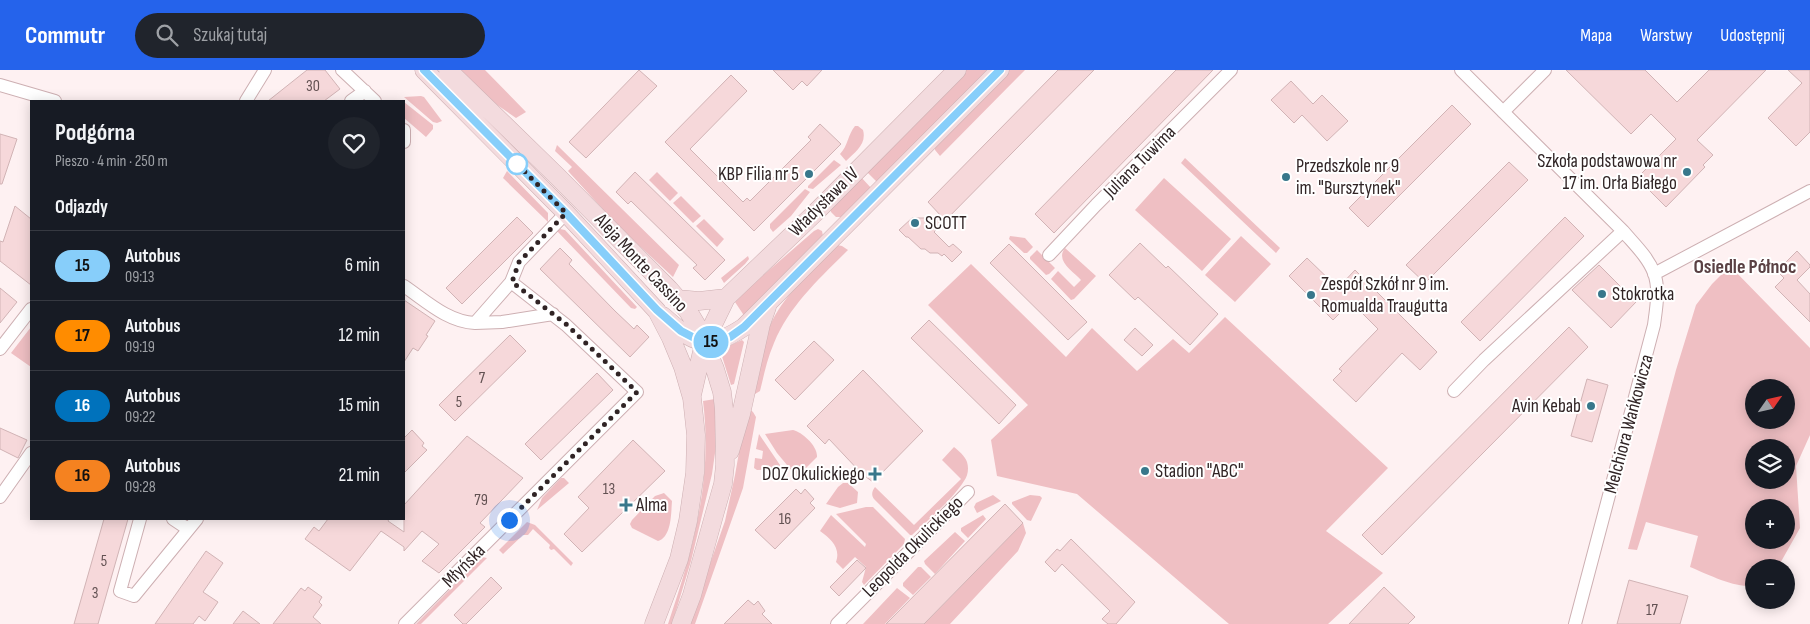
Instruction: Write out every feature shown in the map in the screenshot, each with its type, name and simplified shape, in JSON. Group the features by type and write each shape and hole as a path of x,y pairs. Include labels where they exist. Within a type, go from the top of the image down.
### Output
{"street":[{"path":"247,100 265,70"},
{"path":"342,70 374,100"},
{"name":"Aleja Monte Cassino","path":"424,70 566,213 657,310 683,368 692,398 696,435 695,473 688,521 679,559 654,624"},
{"name":"Aleja Monte Cassino","path":"448,70 556,175 678,299 697,326 715,369 722,392 725,466 723,484 692,595 680,624"},
{"name":"Władysława IV","path":"692,398 694,381 704,343 726,298 816,212 957,70"},
{"name":"Władysława IV","path":"704,343 730,337 744,327 1000,70"},
{"name":"Juliana Tuwima","path":"1049,256 1096,206 1232,70"},
{"name":"Melchiora Wańkowicza","path":"1461,70 1623,231 1642,252 1654,274 1657,298 1654,325 1575,624"},
{"path":"1503,112 1545,70"},
{"path":"0,86 51,100"},
{"path":"352,100 365,91"},
{"path":"1654,274 1810,191"},
{"path":"475,323 512,282 519,262 566,213"},
{"path":"1454,391 1484,360 1623,231"},
{"name":"Młyńska","path":"405,624 637,392 566,324 512,282"},
{"path":"405,287 450,317 462,322 502,322 553,314"},
{"path":"678,299 699,301 726,298"},
{"path":"725,466 741,414 761,324 770,302"},
{"path":"0,349 30,310"},
{"path":"657,310 681,331 704,343"},
{"path":"0,497 30,454"},
{"name":"Leopolda Okulickiego","path":"837,624 968,492"},
{"path":"140,520 120,591 134,596 196,520"},
{"path":"175,520 188,529"}],"shaded area":[{"path":"458,70 485,70 526,112 516,118 487,98"},
{"path":"965,70 990,70 878,183 867,172"},
{"path":"1009,70 1025,70 940,156 935,150 935,144"},
{"path":"404,97 424,97 442,121 433,122"},
{"path":"405,103 433,125 433,129 426,137 405,119"},
{"path":"855,126 863,130 862,144 846,161 840,154"},
{"path":"557,145 679,265 673,277 619,227 568,171 572,167 555,151"},
{"path":"1185,158 1280,248 1276,253 1181,163"},
{"path":"834,160 841,165 813,189 808,188 808,186"},
{"path":"507,171 548,213 548,222 503,178"},
{"path":"657,172 678,193 670,201 649,180"},
{"path":"860,176 872,189 843,217 836,217 830,208"},
{"path":"1164,178 1231,239 1202,271 1135,210"},
{"path":"805,189 810,192 791,216 773,232 770,224"},
{"path":"681,196 701,216 693,223 673,203"},
{"path":"704,219 724,239 717,247 696,226"},
{"path":"560,229 565,230 637,307 635,309 631,308 557,231"},
{"path":"818,229 822,231 823,236 745,317 735,302 752,285"},
{"path":"1010,236 1025,238 1033,247 1027,253 1024,253 1009,239"},
{"path":"1241,236 1271,264 1235,302 1205,275"},
{"path":"837,245 848,250 806,293 788,317 772,349 760,391 755,394 751,393 762,348 773,320 788,296"},
{"path":"1065,248 1096,276 1071,300 1051,279 1058,271 1074,287 1081,280 1066,266 1062,257"},
{"path":"1037,250 1055,268 1049,274 1046,275 1030,259"},
{"path":"748,256 749,259 745,264 724,283 721,278"},
{"path":"971,264 1066,357 1092,328 1137,371 1173,339 1189,353 1225,317 1388,468 1326,531 1383,573 1328,624 1229,624 1077,494 997,476 991,440 1028,405 928,305"},
{"path":"1730,266 1810,348 1810,435 1796,466 1800,528 1795,537 1795,499 1745,499 1745,549 1788,549 1783,559 1745,559 1745,586 1722,580 1690,567 1698,536 1646,522 1637,550 1628,549 1676,370 1696,305 1712,284"},
{"path":"30,328 30,366 11,353"},
{"path":"742,340 744,342 734,384 731,385 720,350"},
{"path":"715,399 717,439 712,474 691,561 672,624 668,624 693,542 699,514 705,459 703,401"},
{"path":"747,407 756,417 743,488 695,624 689,624 725,521"},
{"path":"793,430 809,440 817,453 817,457 797,477 777,453 765,434"},
{"path":"759,434 780,465 779,469 757,470 754,468 755,458 762,459 763,451 756,449"},
{"path":"954,447 967,462 968,472 965,479 947,502 910,535 874,499 873,490 875,487 914,525 961,479 942,460"},
{"path":"561,478 564,478 569,483 537,510 542,498"},
{"path":"843,483 848,483 858,492 857,503 840,508 826,504 838,487"},
{"path":"664,493 672,501 671,517 666,535 658,541 632,528 630,524 655,496"},
{"path":"993,495 1001,501 977,513 974,507 976,503"},
{"path":"1030,495 1042,498 1031,521 1027,520 1012,504 1012,502"},
{"path":"873,507 905,539 904,544 864,585 862,582 866,567 855,557 843,569 836,562 837,552 834,544 820,531 831,515 865,547 866,544 836,514"},
{"path":"983,515 986,519 968,538 961,531 961,528"},
{"path":"527,522 535,525 573,563 571,566 554,549 551,550 549,548 550,545 533,529 528,535 523,535 503,554 499,550"},
{"path":"1023,523 1026,533 1018,551 950,624 924,624"},
{"path":"955,532 965,541 935,574 924,561"},
{"path":"482,557 487,558 421,624 416,624"},
{"path":"918,567 921,567 931,577 913,595 903,586 903,583"},
{"path":"897,588 910,598 885,624 863,624"}],"building":[{"path":"307,70 325,70 340,89 325,100 269,100"},
{"path":"639,70 657,86 586,158 569,142"},
{"path":"773,70 822,70 807,86 802,81 793,90"},
{"path":"1058,70 1094,70 934,232 949,247 953,244 962,252 952,262 944,254 942,256 938,253 930,253 925,249 921,249 906,237 899,230 912,218 943,218 928,202"},
{"path":"1176,70 1213,70 1054,233 1035,214"},
{"name":"Szkoła podstawowa nr 17 im. Orła Białego","path":"1566,70 1645,70 1677,102 1709,70 1766,70 1697,140 1713,155 1703,165 1705,167 1666,207 1637,178 1676,139 1651,114 1631,134"},
{"path":"1788,70 1810,70 1810,132 1796,146 1768,118 1802,83"},
{"path":"731,75 747,91 690,149 743,202 747,198 750,201 811,140 808,137 820,124 841,144 754,231 665,142"},
{"name":"Przedszkole nr 9 im. \"Bursztynek\"","path":"1291,81 1313,104 1322,95 1348,121 1327,141 1302,115 1294,123 1271,100"},
{"path":"1452,105 1471,124 1368,227 1349,208"},
{"path":"0,134 17,139 2,184 0,184"},
{"path":"1509,162 1528,180 1425,283 1406,265"},
{"path":"635,172 725,260 705,280 693,268 697,265 631,201 628,204 616,192"},
{"path":"15,206 30,218 30,284 0,261 0,241 3,242"},
{"path":"517,217 533,233 462,304 446,288"},
{"path":"1565,217 1584,236 1480,341 1461,322"},
{"path":"1140,243 1166,268 1168,266 1218,314 1190,345 1138,297 1135,300 1109,275"},
{"path":"1009,244 1087,322 1068,340 990,263"},
{"path":"560,248 572,260 569,264 615,311 634,329 637,325 649,337 630,357 540,269"},
{"path":"1797,251 1810,265 1797,280 1810,294 1810,322 1775,287 1784,278 1777,271"},
{"path":"1307,258 1338,288 1355,270 1437,352 1420,370 1402,353 1356,402 1333,380 1342,371 1339,369 1378,329 1351,302 1333,320 1289,276"},
{"name":"Stokrotka","path":"1599,265 1636,302 1611,328 1572,290"},
{"path":"0,288 17,302 0,323"},
{"path":"405,301 435,321 418,351 413,348 405,360"},
{"path":"929,320 1016,405 999,424 911,338"},
{"path":"1569,327 1588,347 1382,555 1362,535"},
{"path":"1135,328 1153,345 1142,356 1124,340"},
{"path":"510,335 526,351 455,421 439,405"},
{"path":"814,341 834,360 795,400 775,380"},
{"path":"863,370 923,431 873,482 862,474 829,439 825,444 807,426"},
{"path":"597,373 613,390 541,460 525,444"},
{"path":"1587,379 1608,385 1592,442 1571,436"},
{"path":"0,428 27,440 18,458 0,449"},
{"path":"412,430 424,443 422,446 427,450 405,472 405,437"},
{"path":"467,436 523,478 480,523 485,527 439,573 422,561 439,544 422,531 404,551 404,547 381,531 350,571 305,539 314,527 319,531 327,520 388,520 404,532 405,504"},
{"path":"633,440 665,471 582,552 564,534 589,508 578,497"},
{"path":"796,489 801,494 805,489 814,499 810,503 815,508 775,549 755,530"},
{"path":"1005,504 1023,523 924,624 886,624"},
{"path":"104,520 128,520 98,624 74,624"},
{"path":"1071,539 1135,602 1116,624 1108,624 1102,619 1110,611 1062,564 1055,572 1045,562 1057,549 1060,551"},
{"path":"206,551 223,563 203,592 218,602 205,621 199,616 193,624 155,624"},
{"path":"857,560 866,568 839,596 830,587"},
{"path":"491,577 502,588 466,624 463,624 454,615"},
{"path":"1629,580 1688,596 1680,624 1617,624"},
{"path":"308,587 322,597 319,602 322,605 313,617 321,624 273,624 301,588 305,591"},
{"path":"1384,587 1415,617 1408,624 1349,624"},
{"path":"748,600 754,605 758,601 765,611 762,614 772,624 724,624"},
{"path":"243,611 260,624 233,624"}],"bus line":[{"name":"15","path":"424,70 566,213 657,310 681,331 704,343 730,337 744,327 1000,70"}],"place":[{"name":"Szkoła podstawowa nr 17 im. Orła Białego","path":"1687,172"},
{"name":"KBP Filia nr 5","path":"809,174"},
{"name":"Przedszkole nr 9 im. \"Bursztynek\"","path":"1286,177"},
{"name":"SCOTT","path":"915,223"},
{"name":"Stokrotka","path":"1602,294"},
{"name":"Zespół Szkół nr 9 im. Romualda Traugutta","path":"1311,295"},
{"name":"Avin Kebab","path":"1591,406"},
{"name":"Stadion \"ABC\"","path":"1145,471"},
{"name":"DOZ Okulickiego","path":"875,474"},
{"name":"Alma","path":"626,505"}],"district":[{"name":"Osiedle Północ","path":"1745,267"}],"route":[{"path":"509,520 637,392 566,324 512,282 519,262 566,213 517,164"}]}
